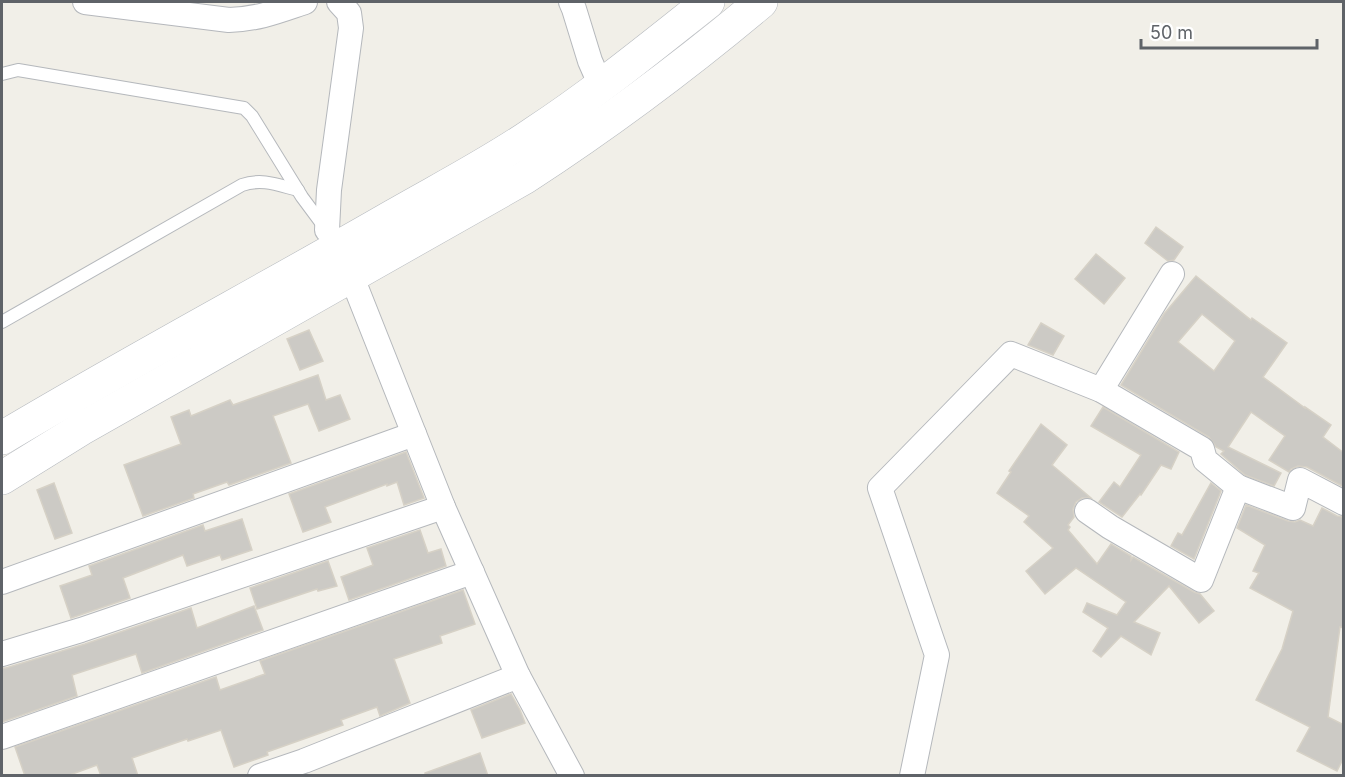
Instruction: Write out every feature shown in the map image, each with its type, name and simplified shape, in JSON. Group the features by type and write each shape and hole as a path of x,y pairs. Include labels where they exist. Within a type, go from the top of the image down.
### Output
{"main road":[{"path":"2,478 81,429 340,256 533,134 601,86 708,2"},
{"path":"2,438 60,403 340,256 467,211 524,178 622,112 761,2"}],"street":[{"path":"85,2 229,20 259,17 305,2"},
{"path":"339,2 349,13 351,28 328,190 340,256 443,507 518,676 568,774"},
{"path":"571,2 590,61 601,86"},
{"path":"1101,390 1172,274"},
{"path":"912,776 936,655 880,488 1011,354 1101,390 1202,449 1205,460 1238,487 1293,508 1300,480 1344,503"},
{"path":"2,582 414,434"},
{"path":"1087,511 1200,580 1238,487"},
{"path":"2,654 81,630 443,507"},
{"path":"2,737 472,572"},
{"path":"260,776 304,761 518,676"}],"lane":[{"path":"2,74 18,70 244,108 252,116 340,256"},
{"path":"2,322 242,185 261,181 298,190"}],"building":[{"path":"1156,227 1183,247 1174,260 1168,261 1145,243"},
{"path":"1096,254 1125,278 1104,304 1075,279"},
{"path":"1196,276 1251,320 1252,318 1287,343 1263,377 1331,425 1323,437 1344,453 1344,487 1307,467 1298,466 1289,472 1269,460 1285,436 1251,412 1228,447 1281,473 1274,486 1245,475 1221,454 1224,451 1216,447 1209,437 1121,385 1164,314","holes":["1202,314 1235,341 1214,371 1178,342"]},
{"path":"1041,323 1064,336 1053,355 1028,345"},
{"path":"309,330 323,361 300,370 287,339"},
{"path":"318,375 326,400 340,395 350,419 319,431 308,404 273,416 291,463 229,485 227,482 193,494 194,498 143,516 124,465 181,444 171,417 189,410 191,416 230,400 233,405"},
{"path":"1103,407 1179,452 1171,469 1161,465 1141,495 1122,517 1099,502 1114,482 1120,487 1141,455 1091,426"},
{"path":"1041,424 1067,445 1052,465 1091,498 1082,498 1076,502 1073,509 1074,517 1068,525 1070,527 1068,530 1097,564 1111,544 1131,556 1131,560 1133,557 1200,594 1214,611 1199,623 1169,586 1134,622 1160,633 1151,655 1121,636 1101,657 1093,651 1108,628 1083,612 1087,603 1117,615 1126,602 1076,568 1045,594 1026,571 1053,548 1024,522 1029,516 997,493"},
{"path":"406,452 424,498 404,505 397,482 387,486 387,484 325,507 331,522 303,532 289,494"},
{"path":"54,483 72,533 55,539 37,490"},
{"path":"1211,483 1221,491 1194,559 1171,546 1178,533 1182,535"},
{"path":"1246,505 1288,521 1300,520 1313,526 1322,508 1344,517 1344,628 1340,627 1328,717 1344,725 1344,757 1337,771 1297,751 1310,727 1256,700 1282,649 1293,611 1250,588 1259,573 1253,571 1265,545 1237,528"},
{"path":"242,519 252,550 222,560 220,555 187,566 183,555 123,578 130,598 71,618 60,586 92,575 89,566 203,525 205,531"},
{"path":"420,530 428,553 441,549 446,566 349,600 341,577 373,565 367,548"},
{"path":"328,561 337,586 318,591 317,589 257,609 250,588"},
{"path":"463,590 475,624 440,636 442,643 394,659 410,703 380,716 377,707 341,720 343,725 267,752 268,755 234,767 221,730 132,758 138,776 101,776 97,765 67,776 25,776 15,747 216,677 220,690 265,674 260,661"},
{"path":"254,606 263,630 142,673 136,654 72,675 77,696 2,722 2,668 85,644 191,608 197,628"},
{"path":"511,694 525,723 482,738 471,710"},
{"path":"480,753 488,776 425,776 425,773"}]}
